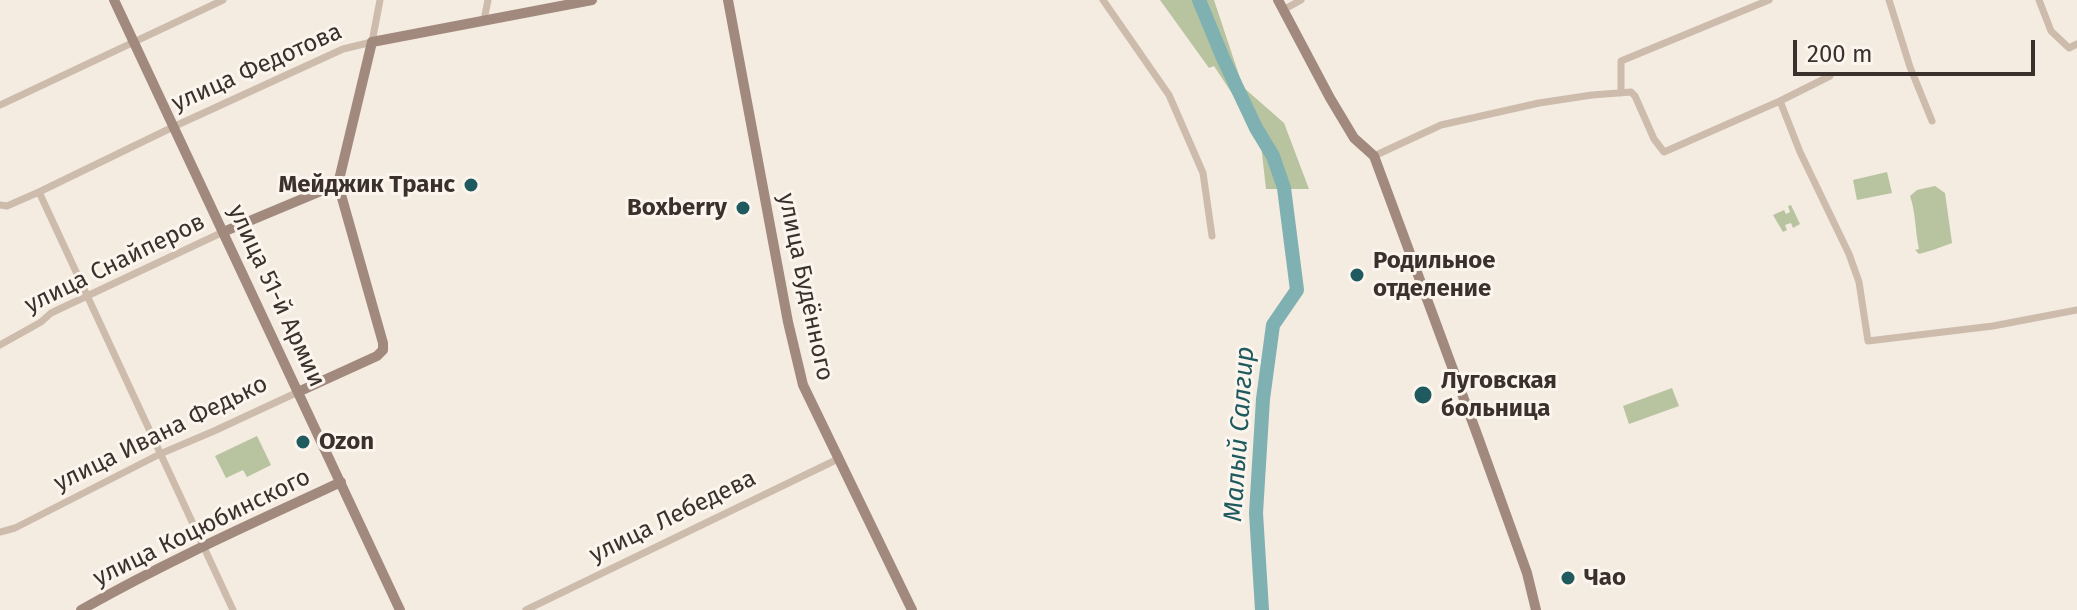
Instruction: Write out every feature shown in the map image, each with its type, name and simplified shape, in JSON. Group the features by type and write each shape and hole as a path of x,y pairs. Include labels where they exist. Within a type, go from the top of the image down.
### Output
{"main road":[{"name":"улица 51-й Армии","path":"114,0 400,610"},
{"name":"улица Федотова","path":"372,42 590,0"},
{"name":"улица Будённого","path":"728,0 788,322 803,385 912,610"},
{"path":"1281,5 1354,138 1374,156 1524,565 1536,610"},
{"path":"338,184 372,42"},
{"name":"улица Снайперов","path":"223,232 338,184"},
{"name":"улица Ивана Федько","path":"298,392 377,356 383,350 338,184"},
{"name":"улица Коцюбинского","path":"81,610 204,544 341,482"}],"street":[{"path":"0,105 223,0"},
{"path":"372,42 380,0"},
{"path":"484,20 488,0"},
{"path":"1103,0 1169,95 1203,173 1212,236"},
{"path":"1281,5 1301,0"},
{"path":"1621,93 1621,61 1769,0"},
{"path":"1889,0 1910,67 1932,121"},
{"path":"2039,0 2051,31 2069,48 2077,44"},
{"name":"улица Федотова","path":"0,205 7,206 39,192 343,49 372,42"},
{"path":"1374,156 1441,125 1539,103 1631,92 1654,139 1664,152 1830,76"},
{"path":"1780,101 1800,152 1849,254 1859,282 1868,341 1993,326 2077,310"},
{"path":"39,192 233,610"},
{"name":"улица Снайперов","path":"0,345 51,313 223,232"},
{"name":"улица Ивана Федько","path":"0,532 15,528 160,454 298,392"},
{"name":"улица Лебедева","path":"526,610 838,459"}],"green space":[{"path":"1160,0 1214,0 1243,87 1284,123 1309,189 1266,189 1260,136 1214,66 1209,68"},
{"path":"1887,172 1892,193 1857,200 1853,180"},
{"path":"1935,186 1945,193 1952,243 1919,254 1915,250 1919,249 1910,196 1917,190"},
{"path":"1791,205 1800,224 1793,228 1791,223 1785,225 1787,230 1783,232 1773,215 1784,210 1786,214 1790,212 1788,206"},
{"path":"1672,388 1679,406 1629,424 1623,406"},
{"path":"257,436 271,465 247,477 243,470 226,478 215,456"}],"waterway":[{"name":"Малый Салгир","path":"1199,0 1256,128 1273,156 1284,188 1297,290 1273,325 1263,399 1256,513 1262,610"}],"place":[{"name":"Мейджик Транс","path":"471,185"},
{"name":"Boxberry","path":"743,208"},
{"name":"Родильное отделение","path":"1357,275"},
{"name":"Луговская больница","path":"1423,395"},
{"name":"Ozon","path":"303,442"},
{"name":"Чао","path":"1568,578"}]}
